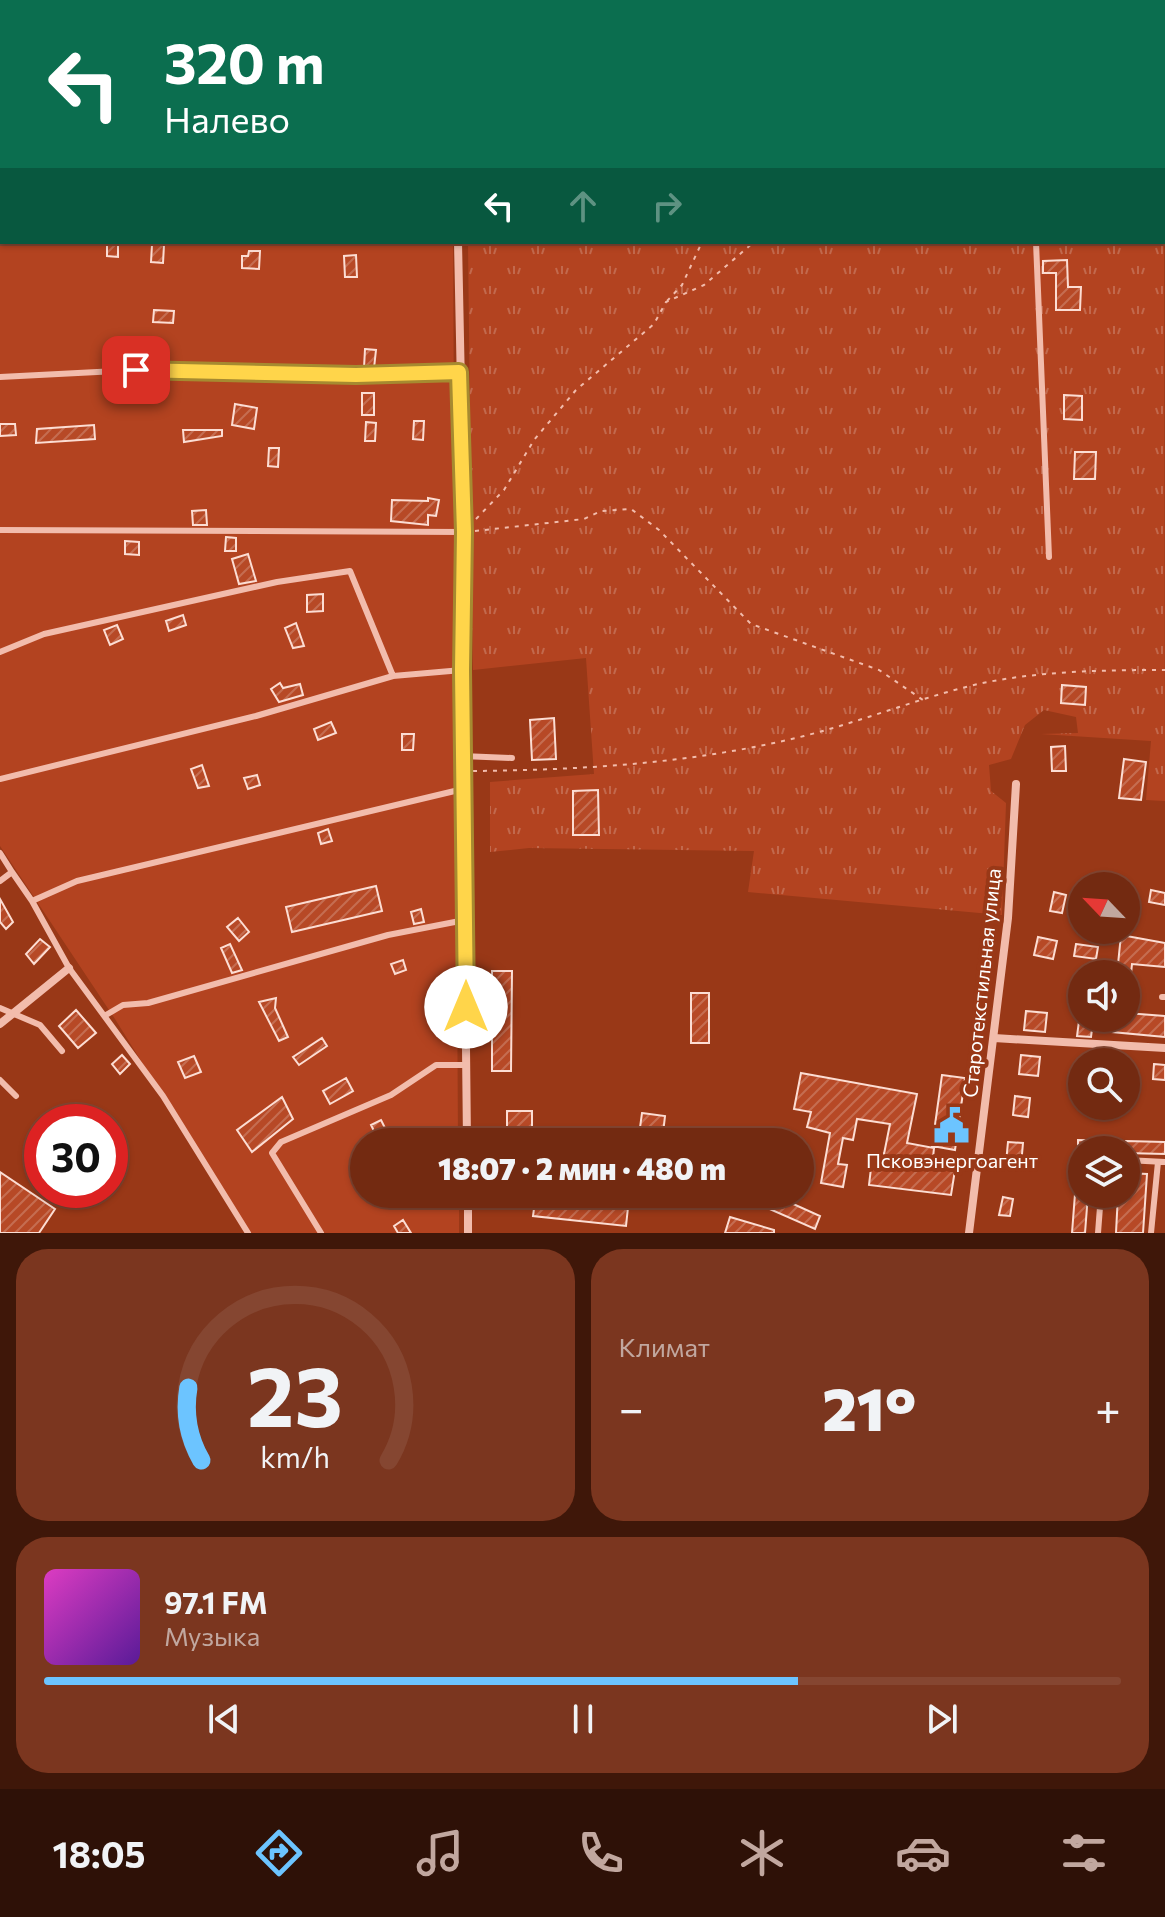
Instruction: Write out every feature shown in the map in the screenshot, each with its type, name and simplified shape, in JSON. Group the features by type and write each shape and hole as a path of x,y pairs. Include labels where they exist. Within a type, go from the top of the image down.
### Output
{"street":[{"path":"458,244 464,532 462,772 467,1128"},
{"name":"Старотекстильная улица","path":"969,1233 1008,918 1016,784"},
{"path":"0,1024 69,968"},
{"path":"994,1038 1165,1048"},
{"path":"468,1208 468,1233"}],"lane":[{"path":"1036,244 1049,557"},
{"path":"0,377 136,370 356,375 459,372"},
{"path":"0,530 464,532"},
{"path":"0,652 44,634 277,582 350,571 393,676"},
{"path":"0,779 256,716 393,676 462,670"},
{"path":"462,756 512,758"},
{"path":"32,901 77,881 463,789"},
{"path":"0,853 32,901 69,968 163,1096 248,1233"},
{"path":"0,881 12,872"},
{"path":"106,1015 123,1005 148,1003 388,935 466,920"},
{"path":"0,1008 40,1025 62,1051"},
{"path":"321,1233 272,1153 281,1142 391,1095 436,1065 466,1065"},
{"path":"0,1080 16,1096"},
{"path":"1140,1161 1161,1162 1151,1233"},
{"path":"1098,1233 1100,1208"}],"path":[{"path":"464,532 504,490 534,440 576,390 654,324 666,302 682,285 701,244"},
{"path":"666,302 704,285 752,244"},
{"path":"464,532 584,519 601,511 631,509 659,530 751,624 879,670 924,700"},
{"path":"462,772 572,770 721,752 803,736 980,684 1097,670 1165,670"}],"green space":[{"path":"0,244 453,244 458,1128 350,1128 350,1208 459,1208 459,1233 248,1233 115,1019 0,846"},
{"path":"468,244 1164,244 1165,801 1146,800 1151,741 1041,734 1078,733 1076,717 1044,710 1025,725 1011,759 989,765 991,791 1006,803 1002,915 748,892 754,851 529,848 490,852 490,782 594,774 586,658 473,670"}],"building":[{"path":"107,244 118,244 118,257 107,256"},
{"path":"152,245 164,245 163,263 151,262"},
{"path":"249,251 260,251 259,269 242,268 242,256 248,256"},
{"path":"356,255 357,277 345,277 344,256"},
{"path":"1067,260 1068,287 1081,287 1080,310 1056,310 1056,273 1043,273 1043,261"},
{"path":"154,310 174,311 173,323 153,322"},
{"path":"365,349 376,350 374,368 364,368"},
{"path":"362,393 374,393 374,415 362,415"},
{"path":"1064,395 1082,396 1082,420 1064,419"},
{"path":"235,404 257,408 254,429 232,425"},
{"path":"414,421 424,421 423,440 413,439"},
{"path":"366,422 376,423 375,441 365,441"},
{"path":"0,424 15,424 16,435 0,436"},
{"path":"94,425 95,439 36,443 37,429"},
{"path":"183,430 222,430 222,436 184,442"},
{"path":"269,448 279,448 278,467 268,466"},
{"path":"1075,452 1096,452 1095,479 1074,479"},
{"path":"428,498 439,500 436,516 428,515 428,525 391,521 392,500 428,501"},
{"path":"206,510 207,525 193,525 192,511"},
{"path":"226,537 236,538 236,551 225,551"},
{"path":"125,541 139,542 139,555 125,554"},
{"path":"248,554 256,581 239,584 232,559"},
{"path":"323,594 323,611 307,612 307,595"},
{"path":"183,615 186,625 169,631 166,621"},
{"path":"296,623 304,646 293,648 285,628"},
{"path":"117,625 123,639 110,645 104,630"},
{"path":"280,683 283,688 300,684 303,695 279,702 271,689"},
{"path":"1062,685 1086,687 1085,705 1061,703"},
{"path":"554,718 556,759 532,760 530,720"},
{"path":"331,722 336,733 318,740 314,729"},
{"path":"402,734 414,734 413,750 402,750"},
{"path":"1065,746 1066,771 1052,771 1051,747"},
{"path":"1124,759 1146,762 1141,800 1119,798"},
{"path":"202,765 209,786 198,788 191,769"},
{"path":"257,775 260,785 248,789 244,778"},
{"path":"598,790 599,835 573,835 573,791"},
{"path":"328,829 332,841 321,844 318,833"},
{"path":"376,886 382,911 292,932 286,907"},
{"path":"1151,890 1165,893 1165,905 1149,902"},
{"path":"1054,892 1066,895 1062,913 1050,911"},
{"path":"0,899 13,922 6,929 0,922"},
{"path":"421,909 424,922 414,924 411,912"},
{"path":"238,918 249,932 239,941 227,927"},
{"path":"1038,937 1057,941 1053,959 1034,955"},
{"path":"1140,938 1165,943 1165,967 1140,965 1140,960 1118,960 1120,944 1140,944"},
{"path":"40,939 50,947 34,964 26,954"},
{"path":"230,944 242,970 232,973 221,948"},
{"path":"1076,944 1098,947 1096,959 1074,956"},
{"path":"403,960 406,970 395,974 391,964"},
{"path":"492,971 512,971 511,1071 492,1071"},
{"path":"691,993 709,993 709,1043 691,1043"},
{"path":"276,998 275,1008 288,1037 279,1041 259,1002"},
{"path":"76,1010 96,1033 78,1048 59,1026"},
{"path":"1026,1011 1047,1013 1045,1032 1024,1030"},
{"path":"1140,1014 1165,1016 1165,1037 1112,1032 1140,1032"},
{"path":"1078,1032 1092,1032 1091,1037 1077,1036"},
{"path":"322,1038 327,1046 299,1065 293,1057"},
{"path":"122,1055 130,1064 120,1074 112,1064"},
{"path":"1021,1055 1040,1057 1038,1076 1019,1074"},
{"path":"194,1056 201,1072 185,1078 178,1062"},
{"path":"1154,1064 1165,1065 1165,1080 1153,1079"},
{"path":"801,1073 917,1094 907,1143 934,1148 932,1167 955,1170 951,1195 869,1185 873,1152 884,1154 890,1124 857,1119 853,1140 843,1138 838,1164 847,1165 843,1187 821,1183 830,1133 807,1127 811,1112 794,1109"},
{"path":"942,1075 965,1078 955,1150 932,1146"},
{"path":"346,1078 353,1091 330,1104 323,1091"},
{"path":"1015,1096 1030,1098 1028,1117 1013,1115"},
{"path":"282,1097 293,1119 252,1152 237,1130"},
{"path":"507,1111 532,1111 532,1128 507,1128"},
{"path":"642,1113 665,1116 664,1128 640,1128"},
{"path":"381,1120 385,1128 372,1128 371,1125"},
{"path":"1140,1141 1165,1142 1165,1154 1140,1153"},
{"path":"1008,1142 1023,1143 1021,1165 1006,1163"},
{"path":"0,1172 24,1188 24,1208 55,1209 39,1233 0,1233"},
{"path":"1140,1174 1147,1174 1143,1233 1116,1233 1117,1208 1140,1208"},
{"path":"1003,1197 1013,1199 1010,1216 999,1215"},
{"path":"534,1208 628,1208 626,1226 533,1216"},
{"path":"767,1208 802,1208 820,1216 815,1229"},
{"path":"1074,1208 1087,1208 1085,1233 1072,1233"},
{"path":"730,1217 774,1230 774,1233 725,1233"},
{"path":"403,1220 411,1233 398,1233 394,1226"}],"place":[{"name":"Псковэнергоагент","path":"952,1126"}],"route":[{"path":"136,370 356,375 459,372 464,532 462,670 466,1007"}]}
